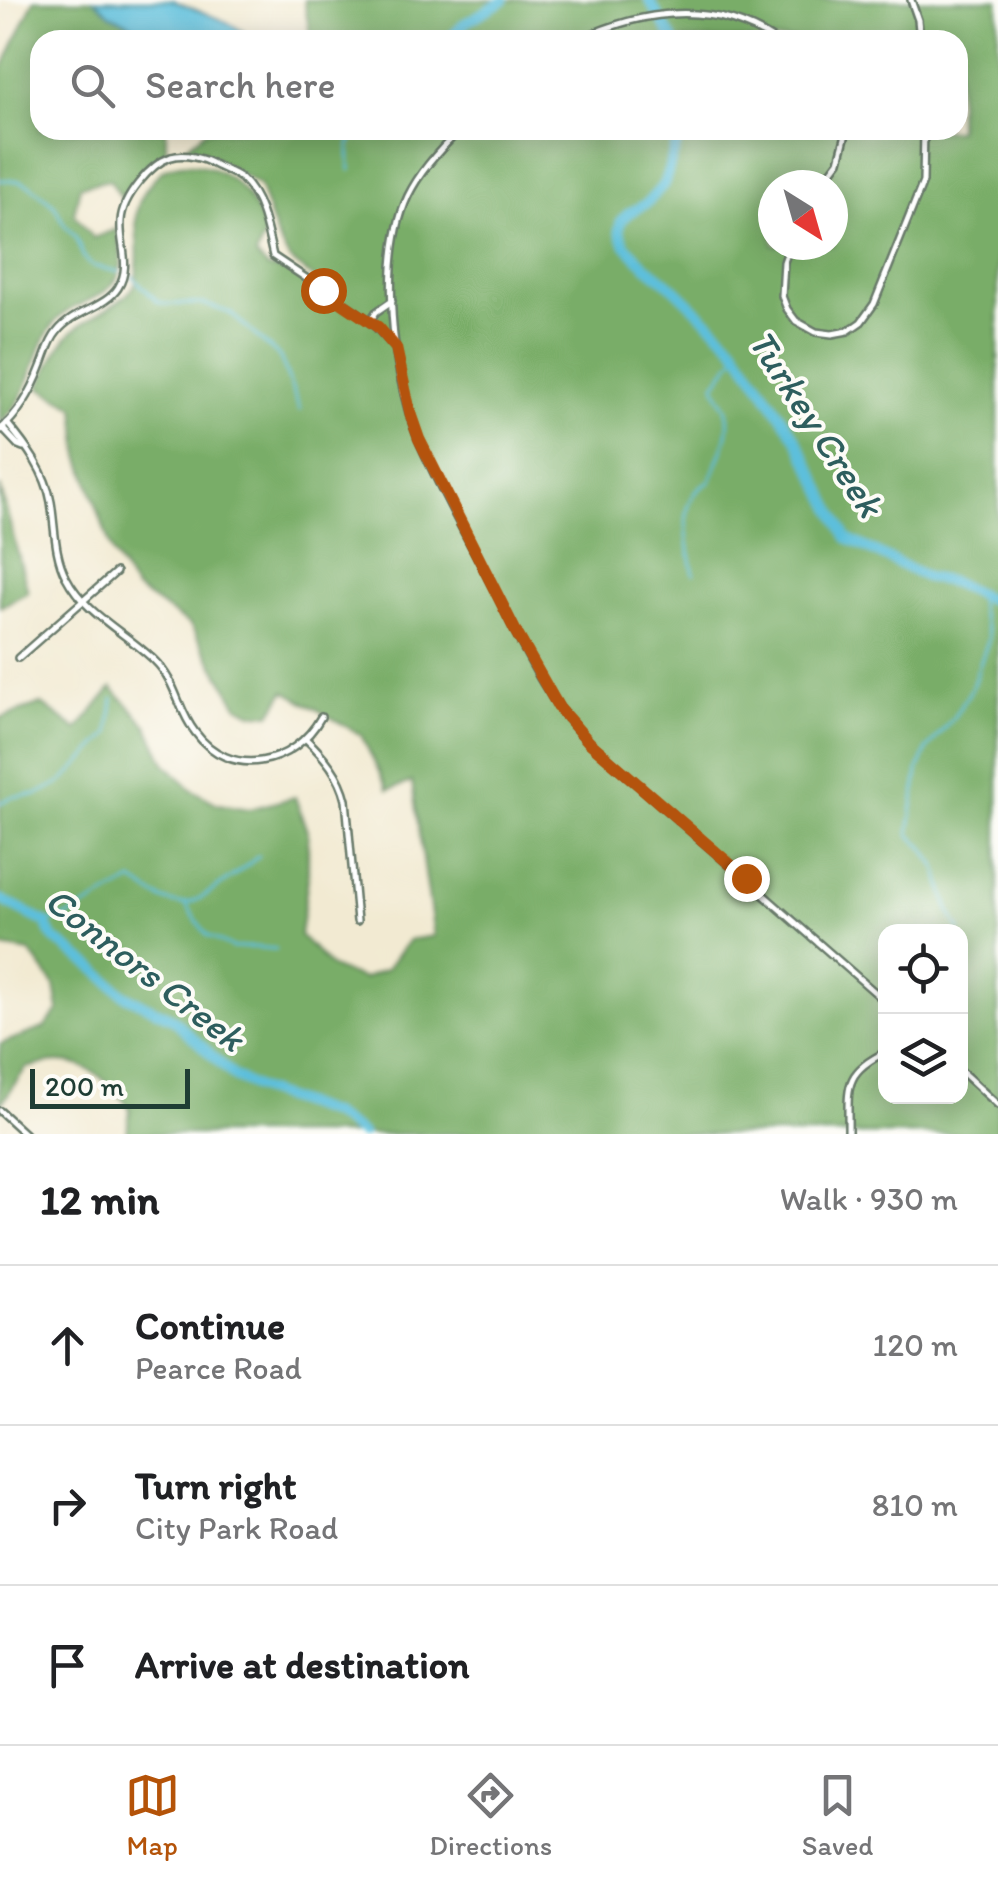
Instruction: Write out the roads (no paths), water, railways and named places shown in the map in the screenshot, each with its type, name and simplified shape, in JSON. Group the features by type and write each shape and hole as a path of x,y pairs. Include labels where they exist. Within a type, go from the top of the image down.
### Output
{"street":[{"path":"911,0 919,30"},
{"path":"607,30 663,12 690,12 737,20 756,30"},
{"path":"451,140 408,197 396,234 392,301 396,348 419,439 516,632 559,708 589,742 878,995"},
{"path":"832,170 845,140"},
{"path":"785,260 782,296 796,320 816,332 832,334 848,331 861,322 874,304 923,182 924,140"},
{"path":"320,717 306,739 289,752 263,760 237,759 212,748 192,729 174,685 162,668 107,624 67,579 50,497 36,463 3,427 28,396 58,330 77,313 113,294 121,284 125,257 121,219 130,194 154,166 173,156 207,160 241,178 264,217 273,256 370,321 396,348"},
{"path":"370,321 392,301"},
{"path":"18,658 116,572"},
{"path":"306,739 331,766 342,785 357,921"},
{"path":"848,1134 854,1074 878,1056"},
{"path":"968,1077 998,1104"},
{"path":"0,1111 25,1134"}],"water":[{"path":"94,0 172,0 240,30 143,30 111,15"}],"waterway":[{"name":"Turkey Creek","path":"458,30 504,0"},
{"name":"Turkey Creek","path":"649,0 667,30"},
{"path":"350,170 351,140"},
{"name":"Turkey Creek","path":"678,140 664,184 647,203 621,220 619,230 625,245 734,346 796,438 847,538 925,577 951,582 998,603"},
{"path":"0,180 31,186 55,206 88,262 120,272"},
{"path":"132,276 157,301 204,304 230,313 280,357 300,410"},
{"path":"694,574 687,536 688,510 691,499 710,482 725,441 727,412 715,384 738,353"},
{"path":"957,924 937,868 909,834 918,771 927,749 971,690 989,638 979,595"},
{"path":"0,803 11,797 38,794 63,781 109,734 113,699"},
{"path":"46,923 70,915 133,881 170,902 191,902 259,856"},
{"name":"Connors Creek","path":"0,899 46,923 53,938 124,995 172,1018 235,1077 331,1114 362,1134"},
{"path":"186,905 207,935 218,941 233,948 276,949"}]}
